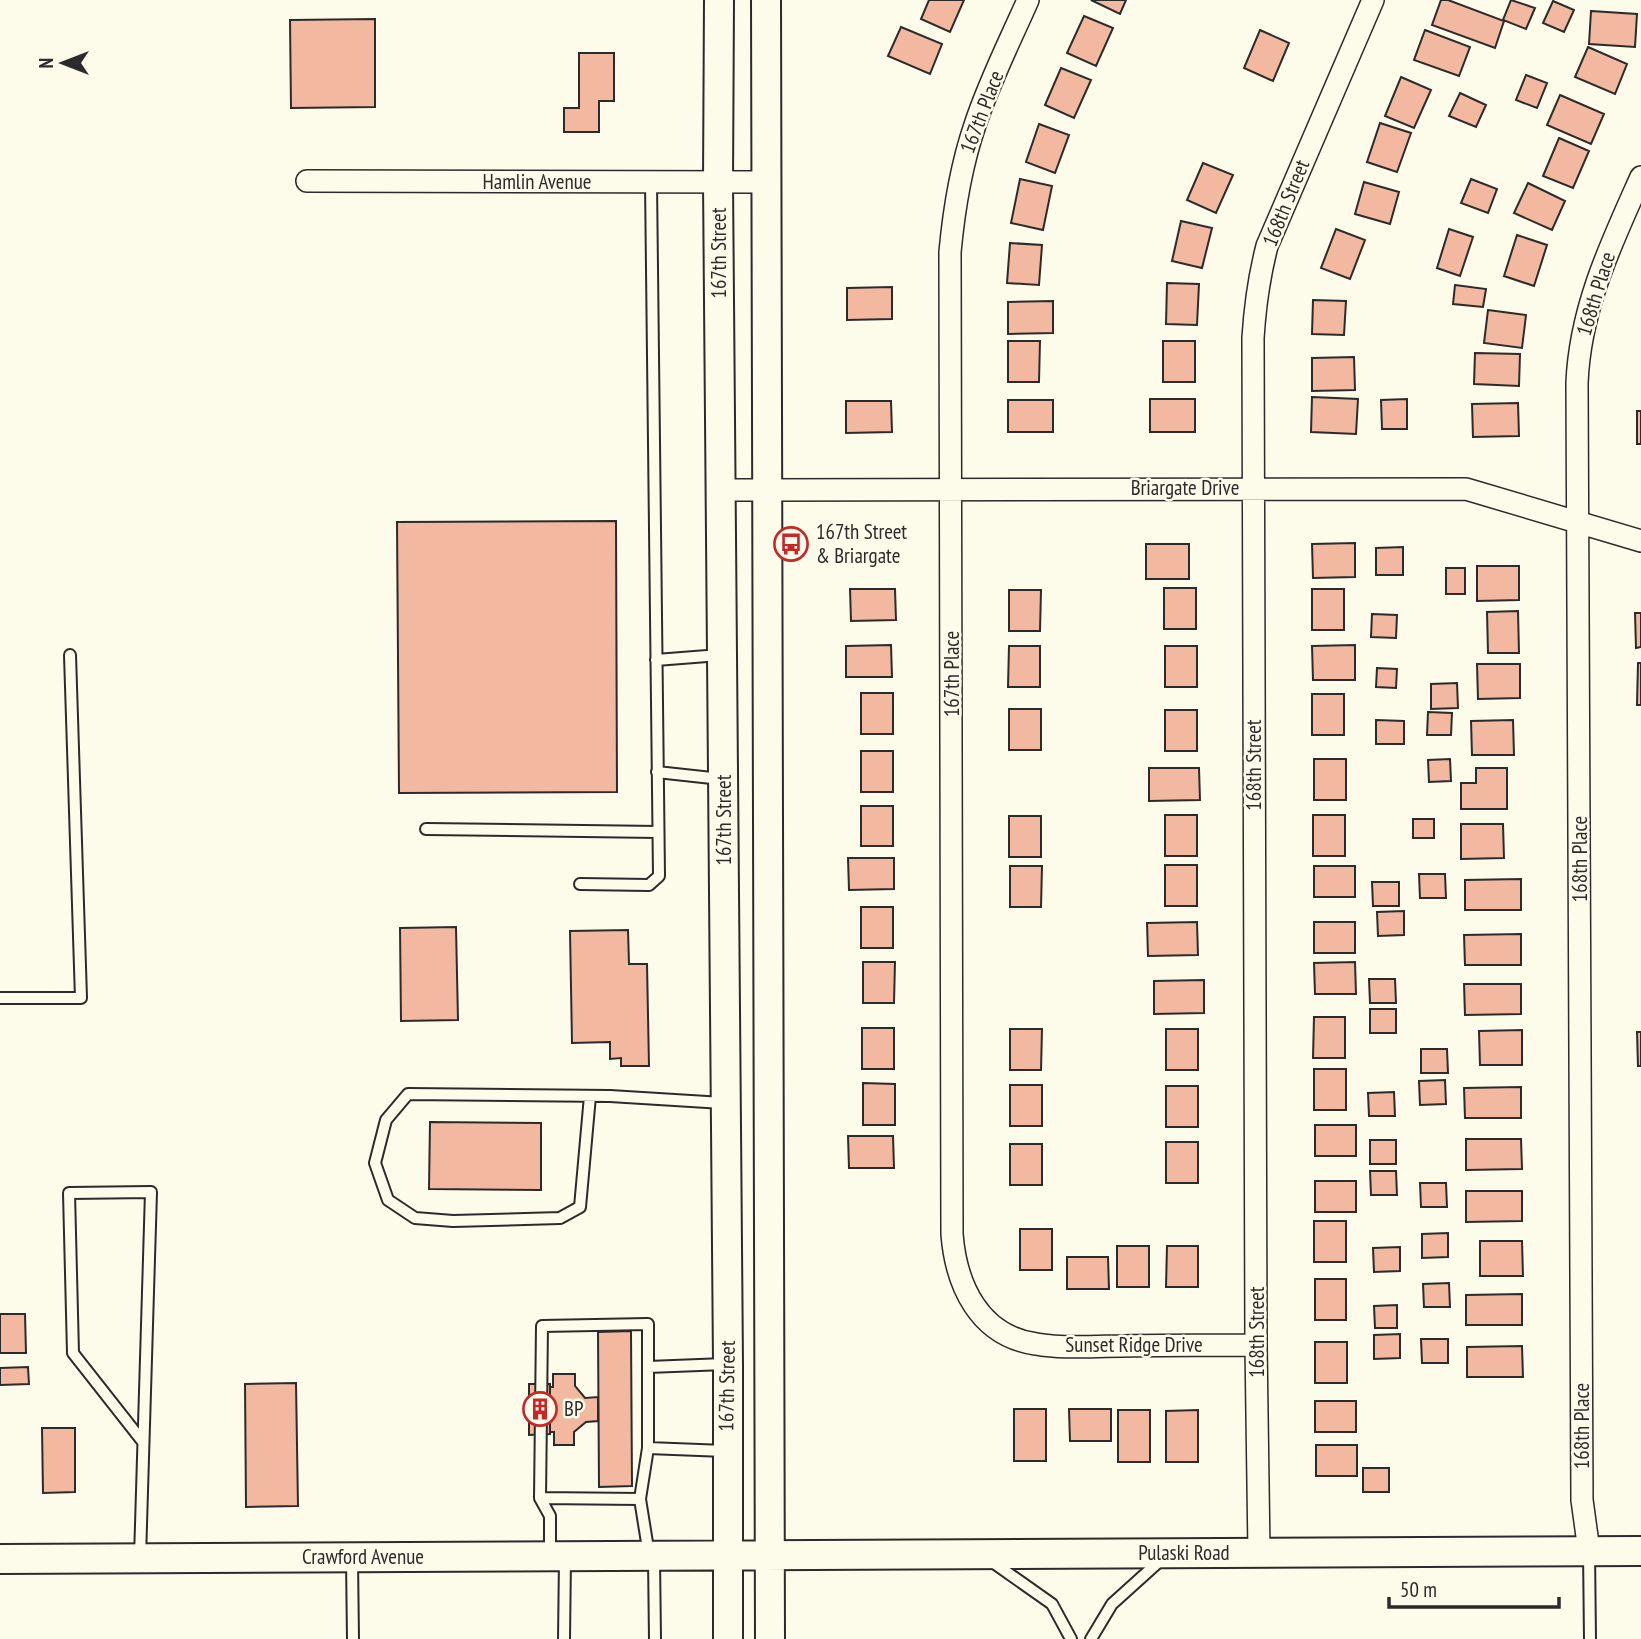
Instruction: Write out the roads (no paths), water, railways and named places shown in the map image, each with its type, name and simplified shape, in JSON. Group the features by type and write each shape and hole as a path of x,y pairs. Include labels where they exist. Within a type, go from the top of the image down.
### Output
{"main road":[{"name":"167th Street","path":"719,0 728,1639"},
{"name":"167th Street","path":"766,0 770,1639"},
{"name":"Pulaski Road","path":"727,1555 1641,1551"},
{"name":"Crawford Avenue","path":"0,1559 727,1555"}],"street":[{"name":"167th Place","path":"1014,1337 983,1317 971,1301 959,1278 952,1234 952,488 949,285 953,216 964,161 975,122 1028,0"},
{"name":"168th Street","path":"1259,1552 1253,338 1257,284 1267,246 1373,0"},
{"name":"168th Place","path":"1589,1551 1582,1486 1577,383 1579,349 1588,308 1601,267 1641,177"},
{"name":"Hamlin Avenue","path":"307,181 766,182"},
{"name":"Briargate Drive","path":"721,490 1466,489 1641,541"},
{"name":"Sunset Ridge Drive","path":"1014,1337 1033,1344 1054,1346 1256,1345"}],"lane":[{"path":"580,884 649,885 659,876 651,182"},
{"path":"0,998 81,998 70,655"},
{"path":"656,660 722,655"},
{"path":"657,772 723,779"},
{"path":"425,829 658,832"},
{"path":"590,1096 580,1207 560,1218 453,1221 415,1218 388,1200 375,1163 386,1119 408,1094 590,1096 726,1103"},
{"path":"140,1558 151,1192 69,1193 73,1353 143,1442"},
{"path":"564,1639 551,1516 540,1498 542,1326 648,1324 648,1448 640,1499 652,1555 655,1639"},
{"path":"648,1367 728,1364"},
{"path":"648,1448 727,1451"},
{"path":"540,1498 640,1499"},
{"path":"1589,1551 1590,1639"},
{"path":"1091,1639 1112,1604 1169,1553"},
{"path":"980,1554 1052,1605 1071,1639"},
{"path":"352,1557 353,1639"}],"place":[{"name":"167th Street & Briargate","path":"791,544"},
{"name":"BP","path":"540,1409"}]}
